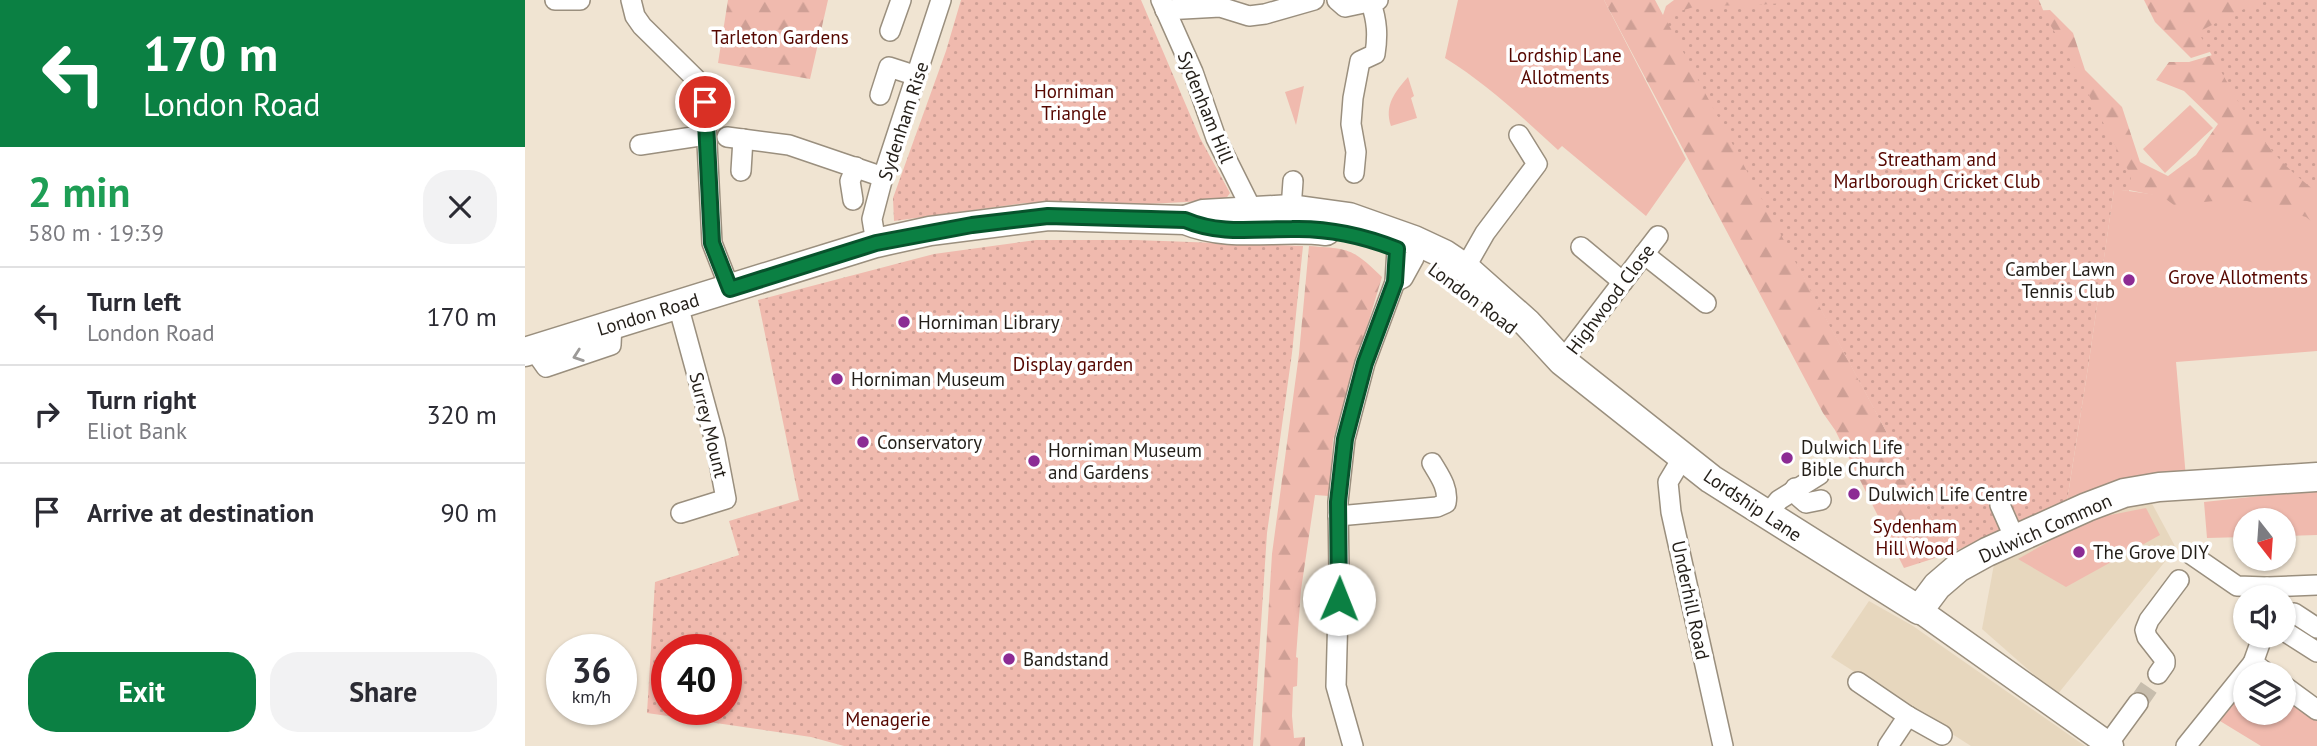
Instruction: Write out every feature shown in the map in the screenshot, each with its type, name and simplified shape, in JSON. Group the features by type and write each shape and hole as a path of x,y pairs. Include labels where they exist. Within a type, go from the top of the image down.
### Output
{"highway":[{"name":"London Road","path":"529,351 876,243 972,225 1048,216 1185,220 1203,214 1252,210 1291,219"},
{"name":"London Road","path":"1185,220 1204,228 1241,231 1291,219 1349,218 1436,266 1521,334 1558,357"},
{"name":"Lordship Lane","path":"1409,249 1444,254 1465,268 1527,323 1558,357 1711,479 1919,610"},
{"name":"Dulwich Common","path":"1919,610 1949,574 2015,539 2087,506 2124,493 2317,477"}],"main road":[{"name":"Lordship Lane","path":"1919,610 2109,745"}],"street":[{"path":"555,0 580,0"},
{"path":"631,0 635,16 642,26 699,82 705,102 712,243 730,289"},
{"path":"890,31 901,0"},
{"name":"Sydenham Rise","path":"876,243 873,219 883,177 941,0"},
{"path":"1163,5 1222,4 1249,16 1314,0"},
{"path":"1337,0 1346,7 1374,1 1377,21 1375,54 1360,61 1353,98 1351,124 1356,152 1354,173"},
{"name":"Sydenham Hill","path":"1163,5 1193,72 1216,138 1252,210"},
{"path":"880,95 888,67 917,76"},
{"path":"640,145 674,131 706,135"},
{"path":"1465,268 1485,233 1537,164 1519,135"},
{"path":"741,171 735,138 789,145 883,177"},
{"path":"853,200 851,181 856,167"},
{"path":"1291,219 1293,181"},
{"name":"Highwood Close","path":"1558,357 1623,282 1658,236"},
{"path":"1581,247 1623,282"},
{"path":"1353,746 1336,686 1338,516 1345,439 1365,363 1395,282 1403,278 1409,249"},
{"path":"1644,254 1706,303"},
{"name":"Surrey Mount","path":"678,305 715,441 726,499 681,513"},
{"name":"Underhill Road","path":"1683,457 1668,482 1671,512 1723,746"},
{"path":"1338,516 1437,507 1446,503 1448,495 1445,486 1432,463"},
{"path":"1766,516 1779,500 1819,475"},
{"path":"1795,488 1806,503 1821,500"},
{"path":"2000,505 2015,539"},
{"path":"2192,555 2236,585"},
{"path":"2158,674 2165,660 2147,637 2145,630 2148,620 2179,580"},
{"path":"2296,588 2317,585"},
{"path":"2296,614 2317,628"},
{"path":"2296,639 2317,652"},
{"path":"1858,682 1908,716 1942,734"},
{"path":"2296,695 2317,710"},
{"path":"2186,746 2233,696"},
{"path":"2109,745 2138,703"},
{"path":"1888,746 1908,716"}],"shaded area":[{"path":"2149,498 2176,548 2057,695 1982,629 1995,559 2099,507"},
{"path":"1869,601 1913,626 2085,746 1971,746 1831,657"}],"green space":[{"name":"Tarleton Gardens","path":"728,0 828,0 810,79 718,63"},
{"name":"Horniman Triangle","path":"961,0 1141,0 1200,138 1230,193 1225,200 1127,205 1025,203 894,221 893,198 946,51"},
{"name":"Lordship Lane Allotments","path":"1458,0 1604,0 1686,159 1646,216 1562,146 1558,150 1490,90 1445,58"},
{"name":"Sydenham Hill Wood","path":"1604,0 1655,0 1663,15 1666,6 1674,0 1871,0 1796,262 1951,553 1904,568 1835,430 1823,413"},
{"name":"Streatham and Marlborough Cricket Club","path":"1818,0 2039,0 2047,20 2131,176 2129,191 2114,190 2067,501 1951,553 1664,16 1697,6"},
{"path":"2144,0 2302,0 2219,49 2191,58 2155,22"},
{"path":"2262,0 2317,0 2317,192 2296,175 2262,138 2198,32"},
{"path":"2050,10 2073,33 2085,70 2122,107 2140,162 2168,176 2196,155 2218,124 2184,91 2156,80 2169,62 2189,62 2219,53 2317,169 2317,226 2306,217 2247,201 2224,200 2174,205 2163,197 2119,188 2027,11"},
{"path":"1408,77 1417,118 1391,126 1390,105"},
{"path":"1304,86 1296,125 1285,92"},
{"path":"2190,105 2213,128 2165,173 2143,149"},
{"name":"Grove Allotments","path":"2226,163 2317,223 2317,351 2176,362 2186,478 2067,501 2114,189 2165,196"},
{"name":"Horniman Museum and Gardens","path":"1036,240 1136,240 1303,246 1292,353 1267,533 1253,746 844,746 811,737 729,725 742,725 742,634 652,634 655,582 739,555 729,521 799,500 758,300 934,254"},
{"path":"1309,246 1350,252 1364,260 1382,277 1333,440 1329,496 1315,495 1301,590 1296,657 1297,686 1293,687 1294,738 1305,737 1305,746 1260,746 1272,554 1299,354"},
{"path":"2317,490 2317,535 2296,536 2296,508 2233,508 2233,537 2207,538 2204,502"},
{"name":"The Grove DIY","path":"2146,508 2160,535 2066,587 2018,559 2071,529 2100,517"},
{"name":"Horniman Museum and Gardens","path":"651,648 651,714 647,713"},
{"path":"2296,699 2317,715 2317,746 2261,746 2220,721 2233,703 2233,725 2296,725"}],"tunnel":[{"path":"2138,703 2158,674"}],"place":[{"name":"Camber Lawn Tennis Club","path":"2129,280"},
{"name":"Horniman Library","path":"904,322"},
{"name":"Horniman Museum","path":"837,379"},
{"name":"Conservatory","path":"863,442"},
{"name":"Dulwich Life Bible Church","path":"1787,458"},
{"name":"Horniman Museum and Gardens","path":"1034,461"},
{"name":"Dulwich Life Centre","path":"1854,494"},
{"name":"The Grove DIY","path":"2079,552"},
{"name":"Bandstand","path":"1009,659"}],"route":[{"path":"705,102 712,243 730,289 876,243 930,231 1048,216 1185,220 1204,228 1241,231 1316,230 1352,235 1397,249 1395,282 1365,363 1345,439 1338,502 1339,599"}],"park label":[{"name":"Display garden","path":"1073,364"},
{"name":"Menagerie","path":"888,719"}]}
